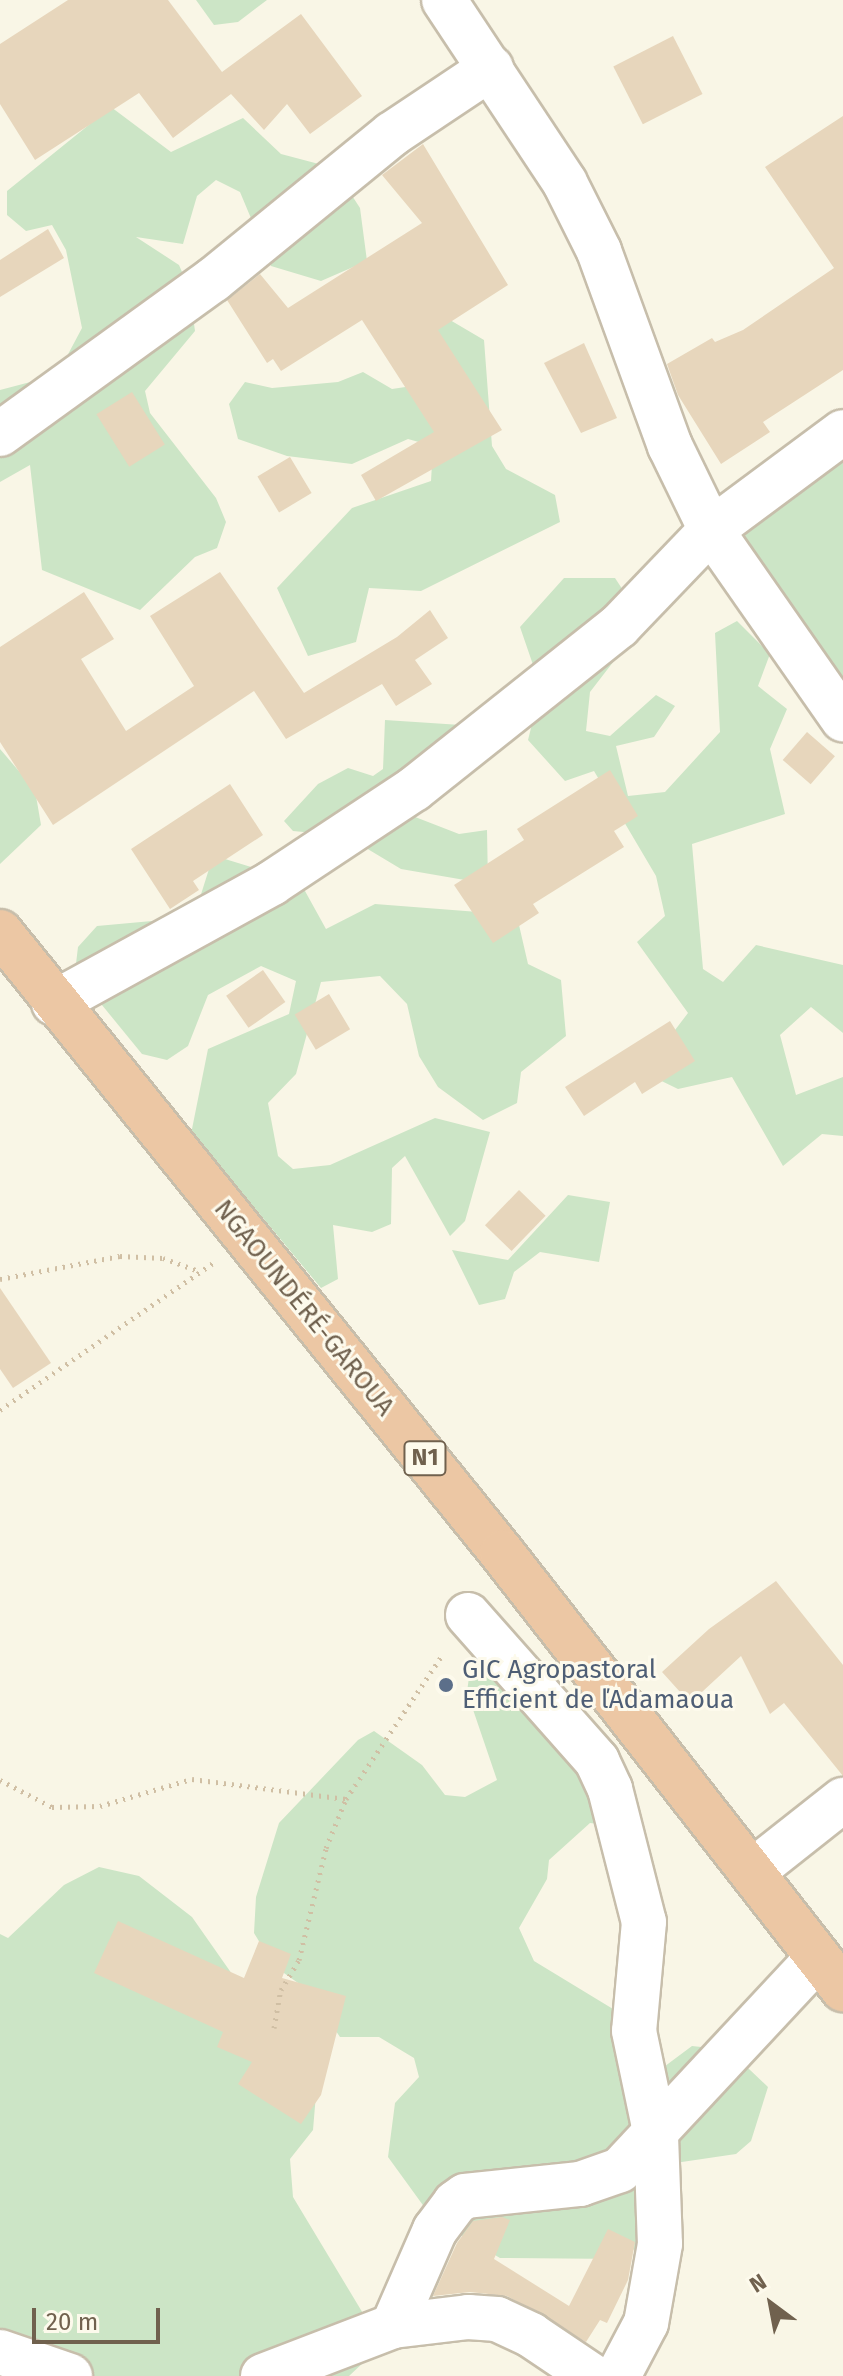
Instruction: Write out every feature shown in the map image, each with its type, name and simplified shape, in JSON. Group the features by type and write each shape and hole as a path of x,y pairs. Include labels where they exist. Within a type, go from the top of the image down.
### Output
{"highway":[{"name":"NGAOUNDÉRÉ-GAROUA","path":"0,932 753,1871 831,1973"}],"street":[{"path":"444,0 565,183 599,251 670,446 711,530 843,719"},
{"path":"0,434 213,280 392,134 491,68"},
{"path":"54,1003 272,883 414,789 619,626 711,530 843,432"},
{"path":"468,1615 562,1717 597,1761 610,1789 644,1922 634,2031 656,2136 660,2244 646,2323 618,2376"},
{"path":"753,1871 843,1800"},
{"path":"393,2326 435,2230 455,2203 465,2196 580,2184 620,2170 831,1973"},
{"path":"263,2376 393,2326 468,2317 497,2319 592,2376"},
{"path":"0,2352 70,2376"}],"path":[{"path":"0,1410 199,1271 251,1243"},
{"path":"0,1279 120,1256 163,1258 199,1271"},
{"path":"274,2028 281,1990 299,1960 326,1848 346,1799 468,1615"},
{"path":"0,1780 52,1807 100,1806 192,1779 346,1799"}],"green space":[{"path":"196,0 267,0 238,22 214,25"},
{"path":"111,107 171,152 243,118 281,154 334,168 360,208 367,261 321,281 271,266 240,192 216,180 197,196 183,244 136,237 179,265 189,288 195,331 145,391 150,413 216,498 226,522 217,548 195,557 140,610 42,570 30,465 0,482 0,390 57,375 82,328 66,250 52,225 26,231 7,215 7,191"},
{"path":"416,300 484,340 492,446 506,469 555,495 560,522 421,591 369,588 356,642 308,656 277,588 352,508 431,481 433,446 408,439 352,464 287,456 238,439 229,404 245,382 272,388 338,382 363,372 392,389 419,385"},
{"path":"843,416 843,712 696,540"},
{"path":"564,578 615,578 644,622 590,692 586,731 610,736 656,695 675,706 654,737 616,746 628,796 665,792 720,732 715,633 737,621 770,654 758,686 787,709 770,749 785,814 692,844 703,969 723,982 756,945 843,965 843,1033 811,1007 780,1035 796,1095 843,1077 843,1136 822,1134 783,1166 732,1077 678,1089 643,1072 688,1013 637,942 665,916 656,876 594,771 565,781 528,740 541,688 520,627"},
{"path":"385,720 461,725 410,815 459,834 487,830 488,884 401,869 346,836 293,831 284,821 318,784 348,768 373,776 383,769"},
{"path":"0,749 35,790 41,825 0,864"},
{"path":"225,859 300,882 326,929 375,904 504,914 519,925 528,964 561,980 566,1036 521,1072 517,1103 483,1120 438,1087 419,1056 407,1004 380,976 321,982 296,1074 268,1103 278,1156 293,1169 330,1165 435,1118 490,1132 465,1221 450,1236 405,1156 392,1168 391,1224 372,1232 333,1225 338,1279 321,1288 253,1206 208,1170 190,1139 208,1049 289,1014 296,981 261,966 208,995 188,1046 167,1060 142,1054 75,972 78,947 97,926 174,919 197,907 209,869"},
{"path":"568,1195 610,1202 599,1262 540,1252 514,1272 505,1299 479,1305 452,1250 508,1260"},
{"path":"490,1651 519,1672 616,1826 590,1823 549,1860 547,1879 519,1928 534,1961 613,2009 641,2084 692,2046 729,2050 768,2087 751,2141 736,2154 675,2163 652,2192 637,2247 621,2259 500,2258 433,2219 388,2157 395,2103 419,2077 414,2058 379,2037 340,2037 308,1990 274,1966 254,1933 256,1897 279,1823 358,1740 374,1731 422,1765 445,1795 465,1797 497,1780 467,1692 472,1655"},
{"path":"99,1867 139,1876 192,1917 316,2094 313,2130 290,2159 293,2197 370,2325 365,2361 349,2376 0,2376 0,1934 8,1938 64,1885"}],"building":[{"path":"68,0 168,0 222,72 301,14 362,96 310,134 287,104 264,130 231,94 173,138 139,93 35,160 0,104 0,44"},
{"path":"673,36 703,94 643,124 613,66"},
{"path":"843,116 843,370 763,422 770,432 721,464 678,395 667,364 712,338 715,342 743,330 834,268 765,167"},
{"path":"423,144 508,285 438,330 502,430 376,501 361,475 434,432 362,320 281,371 273,359 267,363 227,300 260,274 288,308 422,223 382,175"},
{"path":"48,229 64,258 0,297 0,260"},
{"path":"584,343 617,418 581,433 544,363"},
{"path":"132,392 165,445 129,467 96,414"},
{"path":"290,457 312,493 279,513 257,477"},
{"path":"220,572 304,693 397,637 430,610 448,638 415,660 432,684 396,706 382,684 286,739 254,691 53,825 0,742 0,647 84,592 114,639 81,659 126,731 194,686 150,616"},
{"path":"807,732 835,756 811,784 783,760"},
{"path":"610,770 638,816 614,831 624,847 533,904 539,913 493,943 454,885 524,840 517,829"},
{"path":"230,784 263,835 193,881 199,890 170,909 131,849"},
{"path":"263,970 285,1002 249,1028 226,996"},
{"path":"329,994 350,1029 316,1050 295,1015"},
{"path":"670,1021 695,1061 642,1094 635,1082 584,1116 565,1087"},
{"path":"519,1190 546,1216 512,1251 485,1225"},
{"path":"0,1288 51,1363 13,1388 0,1369"},
{"path":"776,1581 843,1665 843,1776 784,1703 770,1714 741,1656 690,1703 662,1672 709,1629"},
{"path":"118,1921 244,1978 259,1941 291,1954 282,1978 346,1996 321,2095 301,2124 238,2084 252,2062 217,2047 223,2032 94,1973"},
{"path":"502,2217 510,2220 494,2259 569,2306 608,2229 635,2242 628,2280 607,2323 600,2320 586,2342 507,2296 470,2292 433,2296 457,2243 473,2221"}],"place":[{"name":"GIC Agropastoral Efficient de ľAdamaoua","path":"446,1685"}]}
